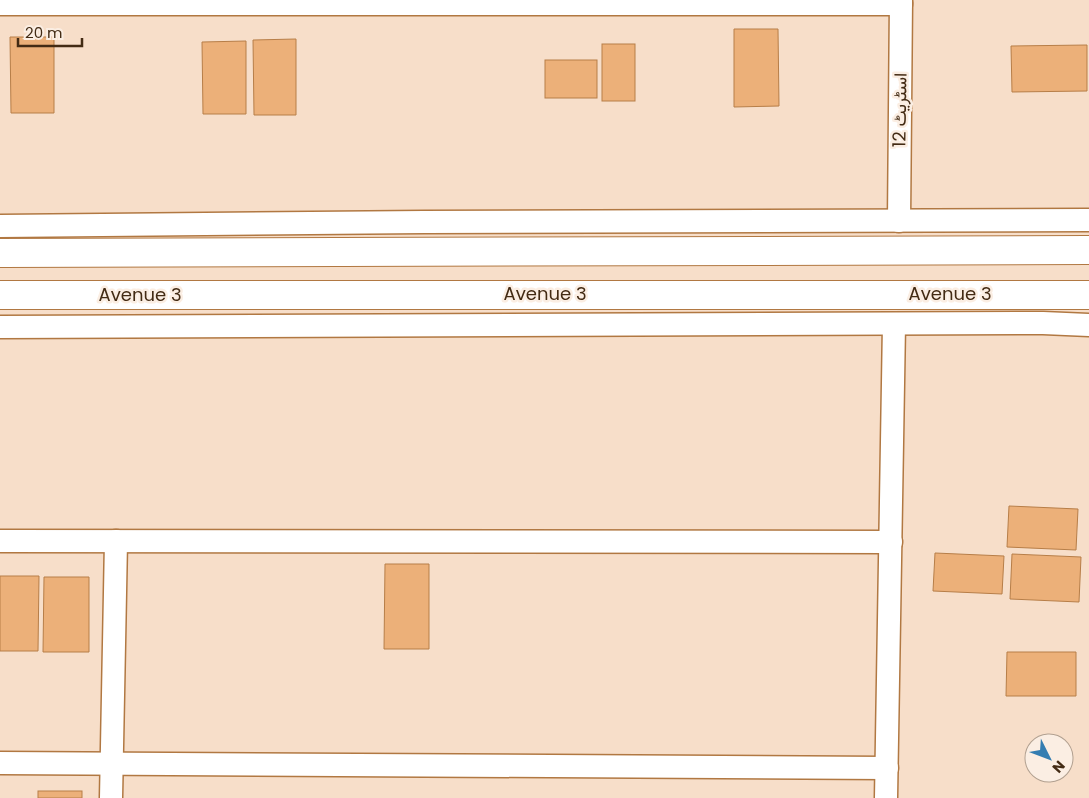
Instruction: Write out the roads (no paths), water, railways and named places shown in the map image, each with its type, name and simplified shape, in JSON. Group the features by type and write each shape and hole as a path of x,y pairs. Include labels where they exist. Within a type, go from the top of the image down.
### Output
{"main road":[{"path":"0,253 1089,250"},
{"name":"Avenue 3","path":"0,296 1089,295"}],"street":[{"path":"0,4 901,2"},
{"name":"اسٹریٹ 12","path":"898,221 901,2"},
{"path":"0,226 424,222 1089,220"},
{"path":"1035,251 1036,221"},
{"path":"1042,294 1043,323"},
{"path":"0,327 1043,323 1089,325"},
{"path":"886,798 894,324"},
{"path":"0,541 891,542"},
{"path":"111,798 116,541"},
{"path":"0,763 112,762 887,768"}]}
